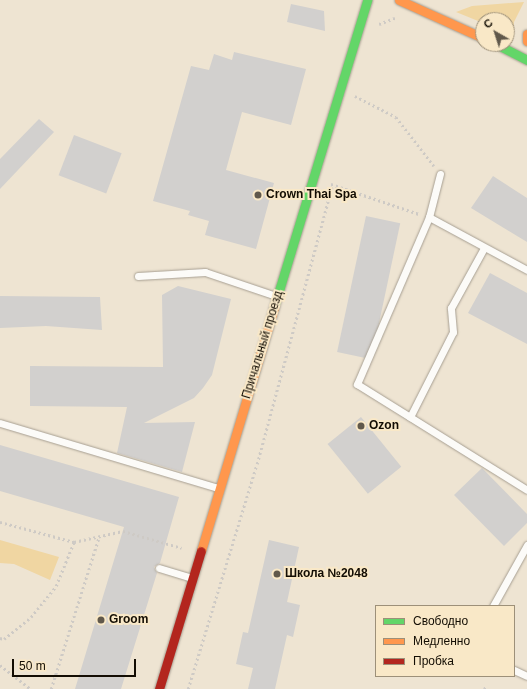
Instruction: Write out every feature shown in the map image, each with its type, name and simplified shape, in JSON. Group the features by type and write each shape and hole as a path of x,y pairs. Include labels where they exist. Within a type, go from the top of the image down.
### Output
{"street":[{"name":"Причальный проезд","path":"159,689 367,0"},
{"path":"399,0 475,34"},
{"path":"527,34 527,41"},
{"path":"512,52 527,60"}],"lane":[{"path":"440,174 429,217 357,384 527,490"},
{"path":"429,217 527,270"},
{"path":"410,417 453,332 451,308 484,248"},
{"path":"138,276 205,272 278,297"},
{"path":"0,423 220,488"},
{"path":"494,605 527,545"},
{"path":"158,568 192,578"},
{"path":"515,670 527,676"}],"path":[{"path":"376,27 390,19 403,19"},
{"path":"352,103 357,88"},
{"path":"354,95 396,117 440,174"},
{"path":"188,689 257,464 334,177"},
{"path":"313,178 429,217"},
{"path":"0,522 74,542 123,532 200,554"},
{"path":"51,689 99,537"},
{"path":"0,638 4,639 31,617 56,586 74,542"},
{"path":"0,665 31,689"}],"shaded area":[{"path":"524,2 515,20 515,12 475,12 475,20 456,12 472,6"},
{"path":"0,540 59,557 50,580 14,564 0,563"}],"building":[{"path":"291,4 324,11 325,31 287,22"},
{"path":"234,52 306,69 291,125 242,112 226,170 274,183 256,249 205,235 209,221 188,215 190,211 153,201 191,66 209,70 214,54 232,60"},
{"path":"39,119 54,132 0,189 0,159"},
{"path":"74,135 122,153 106,193 59,175"},
{"path":"493,176 527,198 527,242 471,208"},
{"path":"366,216 400,223 371,359 337,352"},
{"path":"490,273 527,293 527,344 468,313"},
{"path":"178,286 231,299 212,375 203,388 194,398 144,423 195,422 182,472 117,453 127,407 30,406 30,366 163,367 162,295"},
{"path":"0,296 100,297 102,330 46,326 0,328"},
{"path":"361,417 401,467 368,494 328,444"},
{"path":"0,445 179,497 160,563 154,567 157,573 121,689 75,689 124,527 0,491"},
{"path":"482,468 527,514 527,523 504,546 454,495"},
{"name":"Школа №2048","path":"269,540 299,547 287,602 300,605 293,637 287,635 275,689 248,689 253,668 236,664 243,632 248,633"}],"traffic: fast":[{"path":"274,307 367,0"},
{"path":"512,52 527,60"}],"traffic: slow":[{"path":"399,0 475,34"},
{"path":"527,34 527,41"},
{"path":"201,551 274,307"}],"traffic: jam":[{"path":"159,689 201,551"}],"place":[{"name":"Crown Thai Spa","path":"258,195"},
{"name":"Ozon","path":"361,426"},
{"name":"Школа №2048","path":"277,574"},
{"name":"Groom","path":"101,620"}]}
